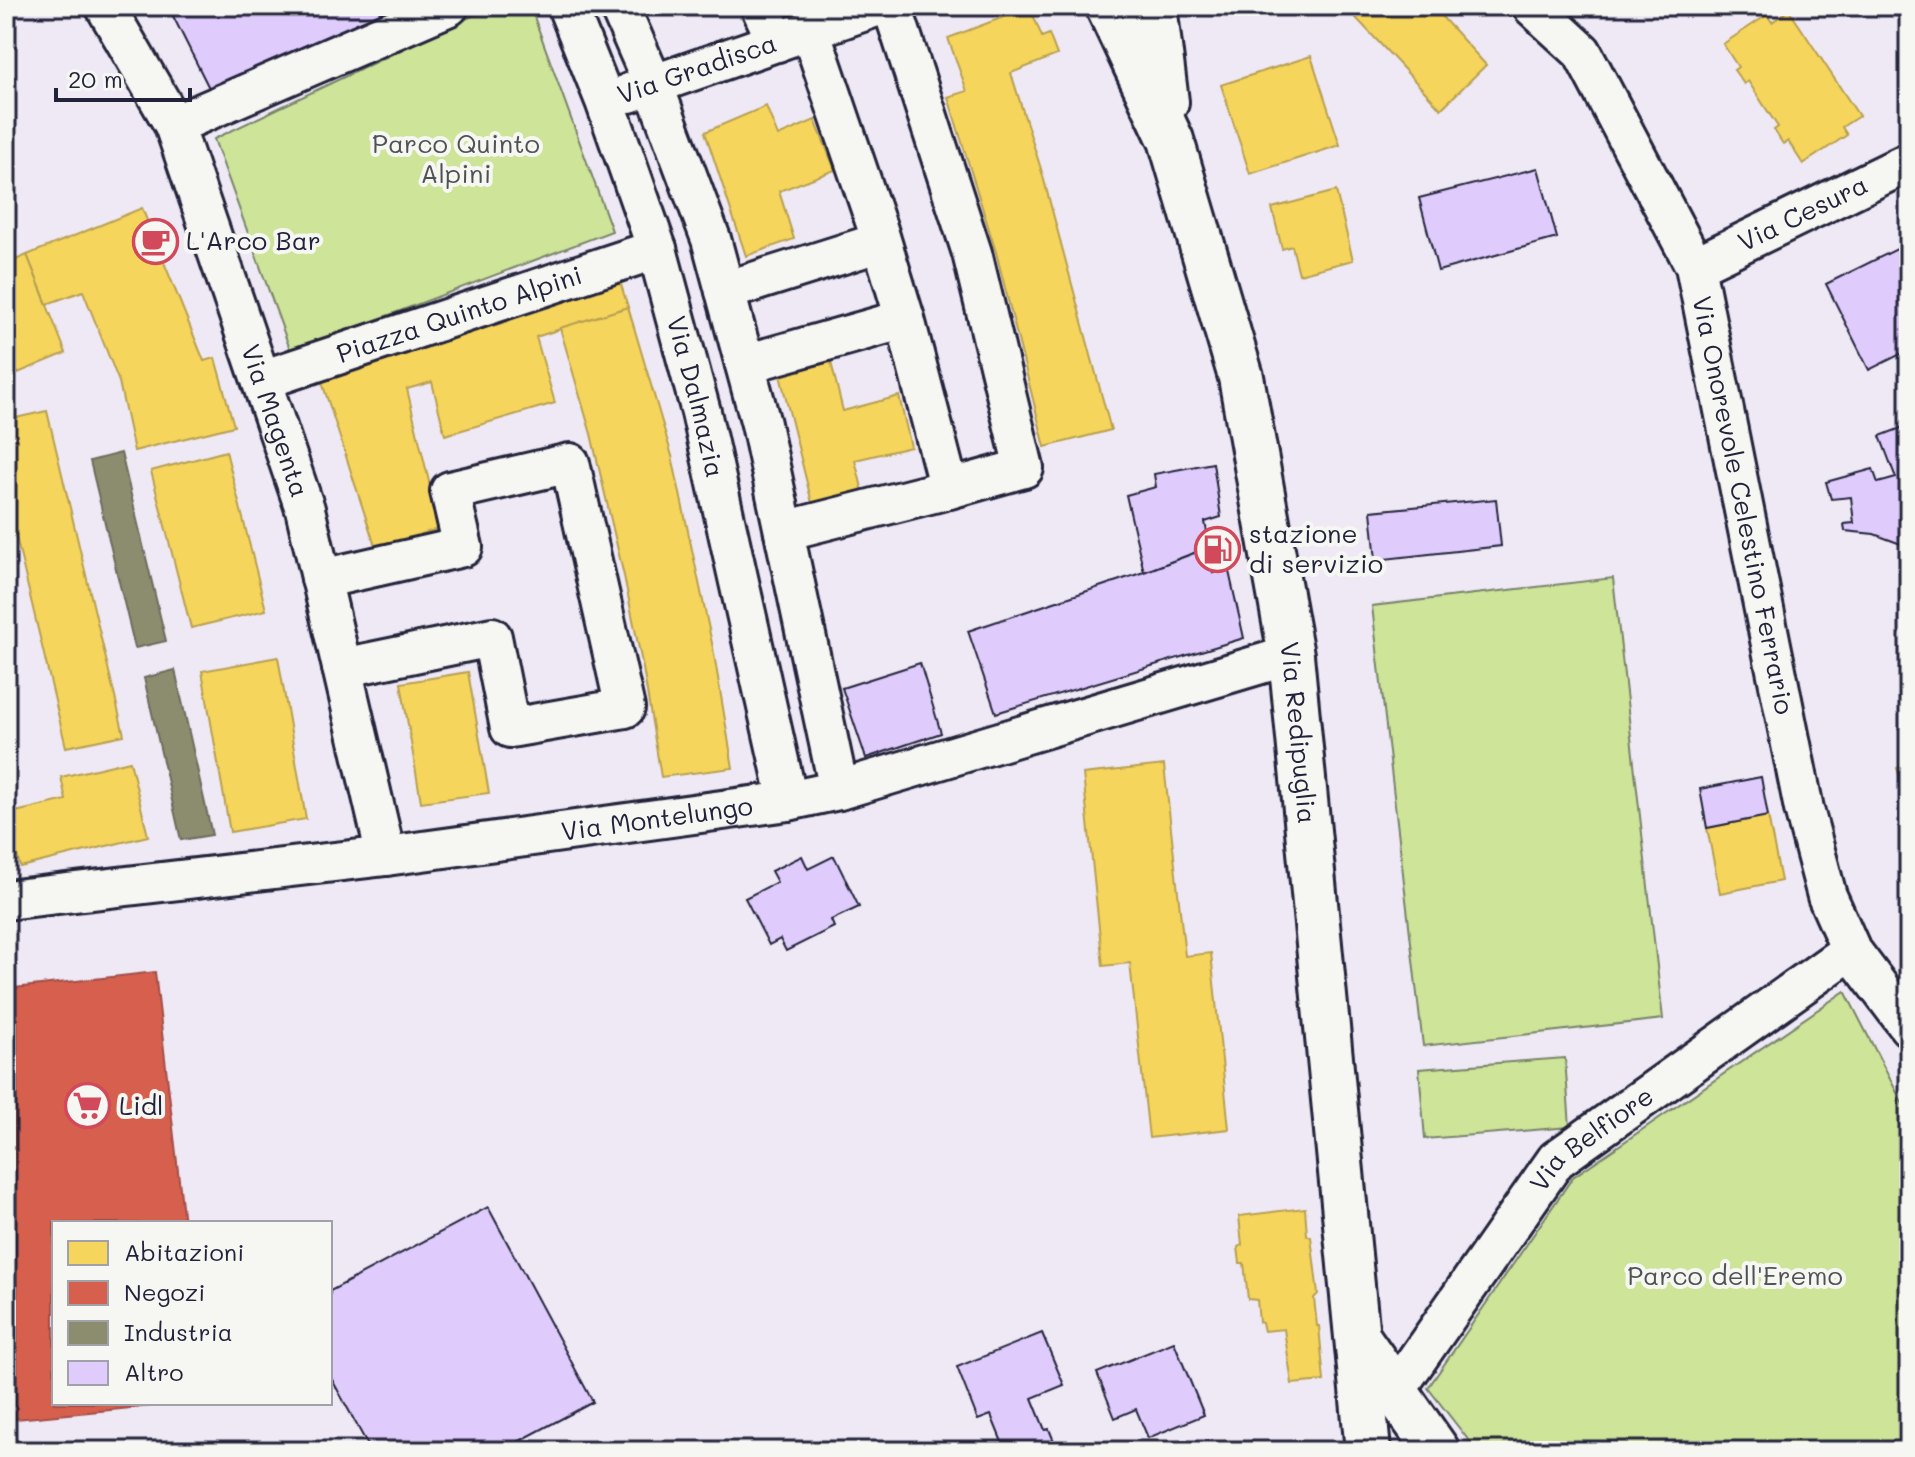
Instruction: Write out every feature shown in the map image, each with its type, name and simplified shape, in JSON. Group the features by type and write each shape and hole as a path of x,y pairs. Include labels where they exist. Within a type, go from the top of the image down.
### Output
{"main road":[{"name":"Via Redipuglia","path":"1108,6 1171,140 1241,377 1291,655 1368,1451"},
{"name":"Via Redipuglia","path":"1154,6 1171,140"},
{"name":"Via Redipuglia","path":"1358,1337 1437,1451"}],"street":[{"name":"Via Magenta","path":"105,6 174,125 305,509 386,856"},
{"path":"174,125 449,6"},
{"name":"Via Dalmazia","path":"567,6 605,101 657,249 701,412 788,801"},
{"path":"619,6 653,84 711,239 761,424 839,790"},
{"path":"760,6 794,36 881,242 905,319 949,489"},
{"name":"Via Gradisca","path":"605,101 879,6"},
{"path":"784,531 1024,468 972,253 892,6"},
{"name":"Via Onorevole Celestino Ferrario","path":"1532,6 1582,52 1695,266 1804,809 1827,896 1851,950 1909,1027"},
{"name":"Via Cesura","path":"1695,266 1909,162"},
{"path":"725,291 881,242"},
{"name":"Piazza Quinto Alpini","path":"262,380 657,249"},
{"path":"745,364 905,319"},
{"path":"321,579 463,547 450,491 570,463 625,708 510,728 492,637 342,668"},
{"name":"Via Montelungo","path":"6,900 386,856 788,801 839,790 1291,655"},
{"name":"Via Belfiore","path":"1395,1391 1556,1160 1851,950"}],"green space":[{"name":"Parco Quinto Alpini","path":"493,6 530,6 612,231 291,352 214,139"},
{"path":"1613,578 1663,1019 1423,1046 1372,606"},
{"name":"Parco dell'Eremo","path":"1845,991 1909,1116 1909,1451 1477,1451 1428,1388 1573,1177"},
{"path":"1565,1058 1570,1127 1425,1139 1419,1069"}],"building: Abitazioni":[{"path":"1345,6 1432,6 1486,65 1441,109"},
{"path":"1889,6 1909,6 1909,23 1905,26"},
{"path":"1030,7 1042,37 1049,34 1057,55 1011,73 1041,169 1111,430 1045,447 996,252 948,97 967,91 948,38"},
{"path":"1789,10 1859,116 1842,127 1847,135 1803,164 1788,141 1783,144 1774,130 1778,127 1748,81 1744,84 1734,70 1738,67 1723,44 1767,15 1772,22"},
{"path":"1311,56 1340,145 1250,174 1221,85"},
{"path":"766,106 778,136 815,120 835,170 779,191 794,239 746,256 705,132"},
{"path":"1336,191 1353,260 1299,274 1292,246 1282,249 1272,208"},
{"path":"142,208 204,361 215,358 234,426 134,451 119,382 83,291 47,304 27,255"},
{"path":"27,255 66,353 6,378 6,264"},
{"path":"618,275 628,307 536,337 555,403 445,435 432,382 407,389 440,528 376,549 319,373"},
{"path":"628,307 672,456 713,648 733,768 661,777 624,576 591,434 560,328"},
{"path":"831,362 843,411 899,396 911,447 855,460 863,492 812,503 780,375"},
{"path":"47,411 124,735 66,747 6,495 6,420"},
{"path":"226,451 266,610 191,628 151,471"},
{"path":"278,657 306,819 230,832 202,671"},
{"path":"468,672 489,793 421,802 401,683"},
{"path":"130,761 148,836 20,867 7,814 66,800 61,777"},
{"path":"1909,764 1909,800 1897,768"},
{"path":"1164,765 1185,956 1211,953 1229,1129 1149,1138 1130,963 1103,966 1083,774"},
{"path":"1768,816 1781,881 1720,893 1707,828"},
{"path":"1305,1208 1318,1294 1314,1298 1324,1381 1292,1384 1284,1329 1264,1331 1259,1322 1257,1300 1248,1299 1244,1263 1240,1263 1238,1247 1242,1245 1239,1216"}],"building: Negozi":[{"name":"Lidl","path":"155,972 184,1221 52,1221 52,1405 163,1405 6,1420 6,989"}],"building: Industria":[{"path":"121,453 166,641 135,648 90,461"},
{"path":"175,670 212,835 181,840 144,678"}],"building: Altro":[{"path":"168,6 396,6 210,90"},
{"path":"1538,168 1557,238 1438,271 1419,198"},
{"path":"1909,243 1909,350 1869,370 1826,284"},
{"path":"1909,425 1909,547 1874,534 1845,531 1844,524 1854,523 1851,497 1831,499 1826,482 1873,469 1878,483 1896,478 1880,436"},
{"path":"1213,463 1221,517 1205,522 1210,547 1144,572 1126,495 1156,487 1154,474"},
{"path":"1496,499 1501,546 1376,560 1371,511"},
{"path":"1210,547 1213,573 1228,567 1244,638 996,713 968,631"},
{"path":"920,663 941,733 866,758 842,688"},
{"path":"1761,777 1768,816 1707,828 1700,789"},
{"path":"802,856 808,869 834,856 859,907 831,920 834,927 786,951 780,939 769,945 745,898 777,882 771,871"},
{"path":"488,1207 593,1402 501,1451 371,1451 332,1380 332,1290"},
{"path":"1042,1333 1064,1385 1032,1398 1045,1430 1049,1429 1058,1451 1000,1451 1004,1447 991,1415 978,1420 957,1367"},
{"path":"1174,1342 1204,1415 1148,1438 1136,1409 1115,1418 1097,1373"}],"place":[{"name":"L'Arco Bar","path":"155,241"},
{"name":"stazione di servizio","path":"1218,549"},
{"name":"Lidl","path":"88,1106"}]}
